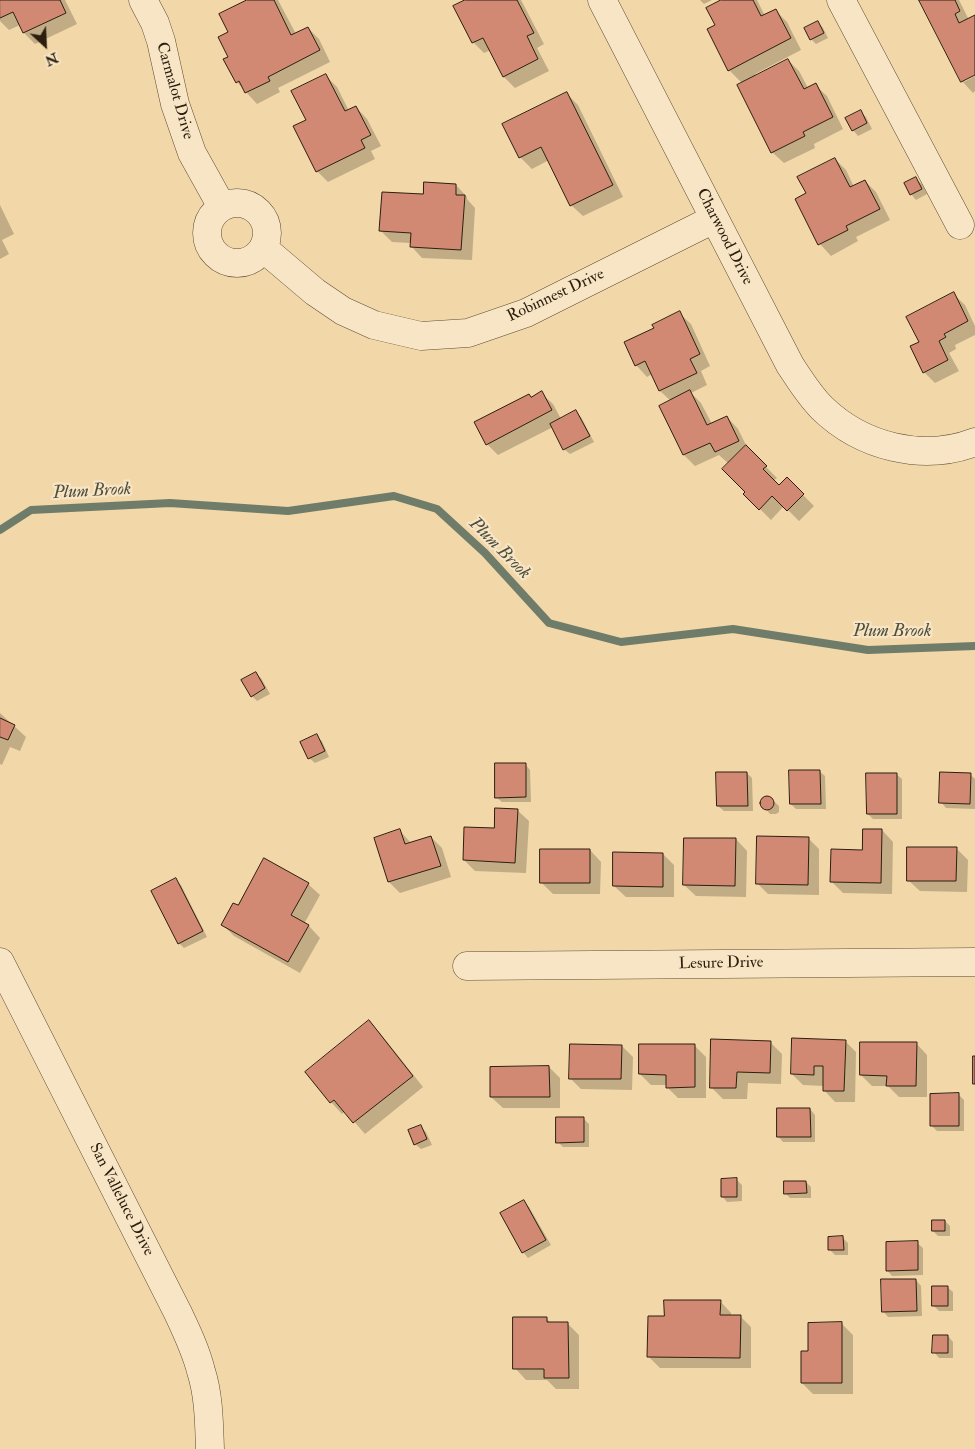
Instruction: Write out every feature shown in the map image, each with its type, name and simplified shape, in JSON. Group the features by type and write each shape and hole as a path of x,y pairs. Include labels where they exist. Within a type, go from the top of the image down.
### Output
{"street":[{"name":"Carmalot Drive","path":"143,0 160,41 175,104 192,153 222,207"},
{"name":"Charwood Drive","path":"602,0 790,365 804,387 822,408 844,427 879,444 904,449 935,451 975,442"},
{"path":"841,0 960,225"},
{"path":"241,203 259,212 264,220 267,229 267,239 264,248 249,261 229,262 220,258 208,242 209,222 214,213 222,207 241,203"},
{"name":"Robinnest Drive","path":"264,248 315,292 343,311 374,325 421,336 468,333 526,313 714,219"},
{"name":"San Valleluce Drive","path":"0,962 178,1312 194,1348 202,1372 207,1400 210,1449"},
{"name":"Lesure Drive","path":"467,966 975,962"}],"building":[{"path":"0,0 60,0 66,13 23,33 13,12 0,18"},
{"path":"247,0 274,0 291,35 308,27 320,50 268,77 270,81 245,93 239,81 236,83 223,59 228,57 218,37 228,32 219,14"},
{"path":"465,0 517,0 534,33 527,36 538,59 503,77 483,38 472,43 453,6"},
{"path":"721,0 753,0 761,16 776,9 791,38 728,71 707,29 715,25 706,8"},
{"path":"919,0 955,0 960,11 955,14 959,23 975,15 975,75 961,82"},
{"path":"818,21 824,33 810,40 804,28"},
{"path":"788,59 804,89 816,83 833,117 803,132 805,136 771,153 737,85"},
{"path":"326,74 345,111 356,106 371,135 361,140 365,148 316,172 293,126 306,120 291,91"},
{"path":"567,92 613,185 570,206 541,147 519,158 502,124"},
{"path":"861,110 867,123 852,131 845,118"},
{"path":"835,158 850,187 865,180 880,209 846,226 848,230 818,245 795,199 806,193 797,177"},
{"path":"916,177 922,189 910,195 904,183"},
{"path":"424,182 456,184 456,195 465,195 461,250 410,247 411,233 379,231 382,192 423,194"},
{"path":"954,292 968,321 944,334 946,337 939,341 948,360 923,373 910,346 919,342 906,317"},
{"path":"680,311 700,354 690,359 697,373 659,391 645,361 635,366 624,342 654,328 652,325"},
{"path":"690,390 707,425 727,416 739,441 715,452 710,443 683,455 659,406"},
{"path":"542,391 552,410 486,445 474,422 529,394 531,397"},
{"path":"576,410 590,436 563,450 550,424"},
{"path":"746,445 767,466 763,469 779,485 787,477 804,494 787,511 772,496 759,510 743,494 745,492 722,469"},
{"path":"256,672 265,688 251,697 241,680"},
{"path":"0,718 15,725 8,740 0,737"},
{"path":"317,734 325,751 308,759 300,742"},
{"path":"495,763 526,763 526,797 495,798"},
{"path":"789,770 820,770 821,804 790,804"},
{"path":"716,772 747,772 748,806 717,806"},
{"path":"940,772 971,773 970,804 939,803"},
{"path":"866,773 897,773 897,814 867,814"},
{"path":"764,796 770,796 774,803 770,810 764,810 760,806 760,800"},
{"path":"495,808 518,809 515,863 463,860 464,827 494,828"},
{"path":"400,829 405,844 431,836 441,866 388,882 374,838"},
{"path":"863,829 882,829 881,883 830,882 831,849 862,850"},
{"path":"757,836 809,837 808,885 756,884"},
{"path":"684,838 736,838 735,886 683,885"},
{"path":"907,847 957,847 956,881 907,881"},
{"path":"540,849 590,849 590,883 540,883"},
{"path":"613,852 663,853 663,887 613,886"},
{"path":"264,858 309,883 291,915 309,925 288,962 221,925 233,903 238,905"},
{"path":"176,878 203,931 178,944 151,891"},
{"path":"369,1020 413,1076 353,1123 334,1100 330,1103 305,1072"},
{"path":"792,1038 846,1040 844,1091 823,1091 823,1066 814,1066 814,1075 791,1074"},
{"path":"711,1039 771,1041 770,1073 737,1072 736,1088 710,1088"},
{"path":"860,1042 917,1042 916,1086 886,1086 887,1076 860,1075"},
{"path":"570,1044 622,1045 621,1079 569,1079"},
{"path":"639,1044 695,1044 695,1087 666,1088 666,1075 639,1074"},
{"path":"973,1056 975,1056 975,1084 973,1084"},
{"path":"549,1066 550,1097 490,1097 490,1067"},
{"path":"959,1093 959,1126 930,1126 930,1094"},
{"path":"777,1108 810,1108 811,1137 777,1137"},
{"path":"556,1117 584,1117 584,1142 556,1143"},
{"path":"421,1125 427,1139 414,1145 408,1130"},
{"path":"737,1178 737,1197 721,1197 721,1179"},
{"path":"784,1181 806,1181 807,1193 784,1194"},
{"path":"524,1200 546,1240 522,1253 500,1213"},
{"path":"932,1220 945,1220 945,1231 932,1231"},
{"path":"843,1236 844,1250 828,1250 828,1237"},
{"path":"918,1241 918,1270 886,1271 886,1242"},
{"path":"881,1279 916,1279 917,1311 882,1312"},
{"path":"932,1286 948,1286 948,1306 932,1306"},
{"path":"664,1300 721,1300 720,1315 741,1315 740,1358 647,1357 648,1316 664,1316"},
{"path":"513,1317 547,1317 547,1322 568,1322 569,1378 544,1378 544,1369 513,1369"},
{"path":"842,1322 842,1383 801,1383 801,1351 808,1351 808,1323"},
{"path":"933,1335 948,1335 948,1353 932,1353"}],"waterway":[{"name":"Plum Brook","path":"0,530 31,510 170,503 288,511 394,496 437,509 485,553 549,623 621,642 733,629 868,650 975,646"}]}
